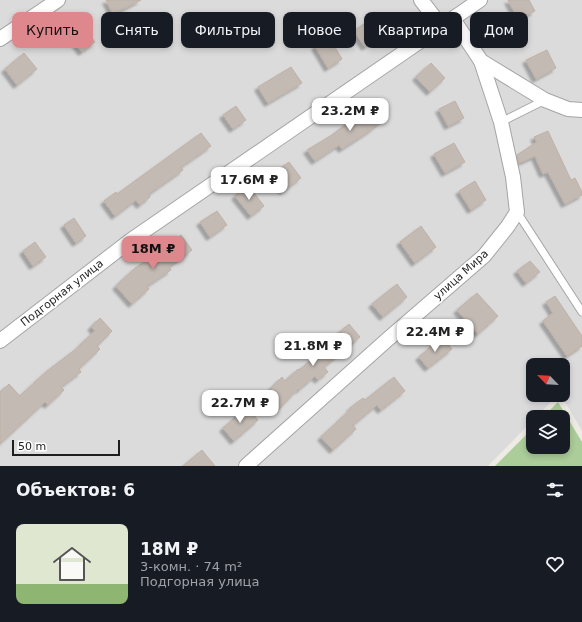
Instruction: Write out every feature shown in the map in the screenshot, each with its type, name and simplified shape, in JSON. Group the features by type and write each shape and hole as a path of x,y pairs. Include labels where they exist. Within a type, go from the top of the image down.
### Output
{"street":[{"path":"0,39 58,0"},
{"path":"421,0 430,12"},
{"name":"Подгорная улица","path":"462,12 480,0"},
{"path":"462,32 481,60 501,122 513,177 516,212"},
{"name":"Подгорная улица","path":"0,341 131,240 409,48"},
{"path":"481,60 545,100 568,109 582,110"},
{"name":"улица Мира","path":"246,466 388,339 484,256 508,226 516,212"}],"lane":[{"path":"501,122 545,100"},
{"path":"516,212 582,312"}],"shaded area":[{"path":"0,0 582,0 582,431 565,402 570,402 570,358 526,358 526,402 551,402 543,410 526,410 526,427 488,466 0,466"}],"green space":[{"path":"558,402 563,410 550,410"},
{"path":"570,422 582,442 582,466 495,466 526,435 526,454 570,454"}],"building":[{"path":"106,0 141,0 117,12 112,12"},
{"path":"508,0 529,0 535,11 528,14 528,12 514,12"},
{"path":"364,24 364,46 356,34 356,30"},
{"path":"79,48 87,48 82,52"},
{"path":"316,48 336,48 342,59 328,68"},
{"path":"547,50 556,68 536,79 526,60"},
{"path":"24,53 37,69 17,85 5,69"},
{"path":"431,63 445,78 430,92 416,77"},
{"path":"291,67 302,83 268,103 258,87"},
{"path":"455,101 464,118 448,126 439,109"},
{"path":"377,102 388,116 371,130 342,149 339,145 315,161 307,150 332,135 349,122 350,124"},
{"path":"236,106 246,120 233,129 223,115"},
{"path":"548,131 571,180 575,178 582,192 582,195 565,204 548,172 543,174 535,156 519,163 517,155 537,142 534,137"},
{"path":"201,133 211,146 181,167 183,170 149,194 150,197 140,205 136,200 115,216 104,201 116,192 117,194"},
{"path":"454,143 465,162 445,173 434,154"},
{"path":"289,162 301,178 283,191 271,174"},
{"path":"475,181 486,200 471,210 459,191"},
{"path":"248,185 264,206 251,216 235,196"},
{"path":"217,211 227,225 210,237 200,222"},
{"path":"74,218 86,236 76,243 64,225"},
{"path":"421,226 436,247 415,263 400,242"},
{"path":"181,235 192,250 169,267 171,270 147,286 149,289 132,304 116,286 135,268 165,249"},
{"path":"35,242 46,257 33,266 23,251"},
{"path":"530,261 540,272 526,283 517,271"},
{"path":"397,284 407,297 383,317 372,304"},
{"path":"477,293 498,316 478,334 457,310"},
{"path":"555,296 582,336 582,346 567,356 543,321 553,313 546,302"},
{"path":"100,318 112,331 97,346 100,349 79,369 81,372 61,387 64,390 48,405 45,402 0,444 0,392 9,384 20,396 47,371 80,346 95,331 91,327"},
{"path":"349,324 360,337 324,367 328,372 318,380 315,376 299,390 298,389 280,408 266,393 282,377 285,381 326,348 324,345"},
{"path":"442,337 452,349 428,368 419,357"},
{"path":"394,377 405,391 381,410 377,405 353,425 356,429 333,450 321,437 351,409 350,408 363,398 365,400"},
{"path":"247,407 258,420 234,441 223,428"},
{"path":"202,450 215,466 183,466"}]}
